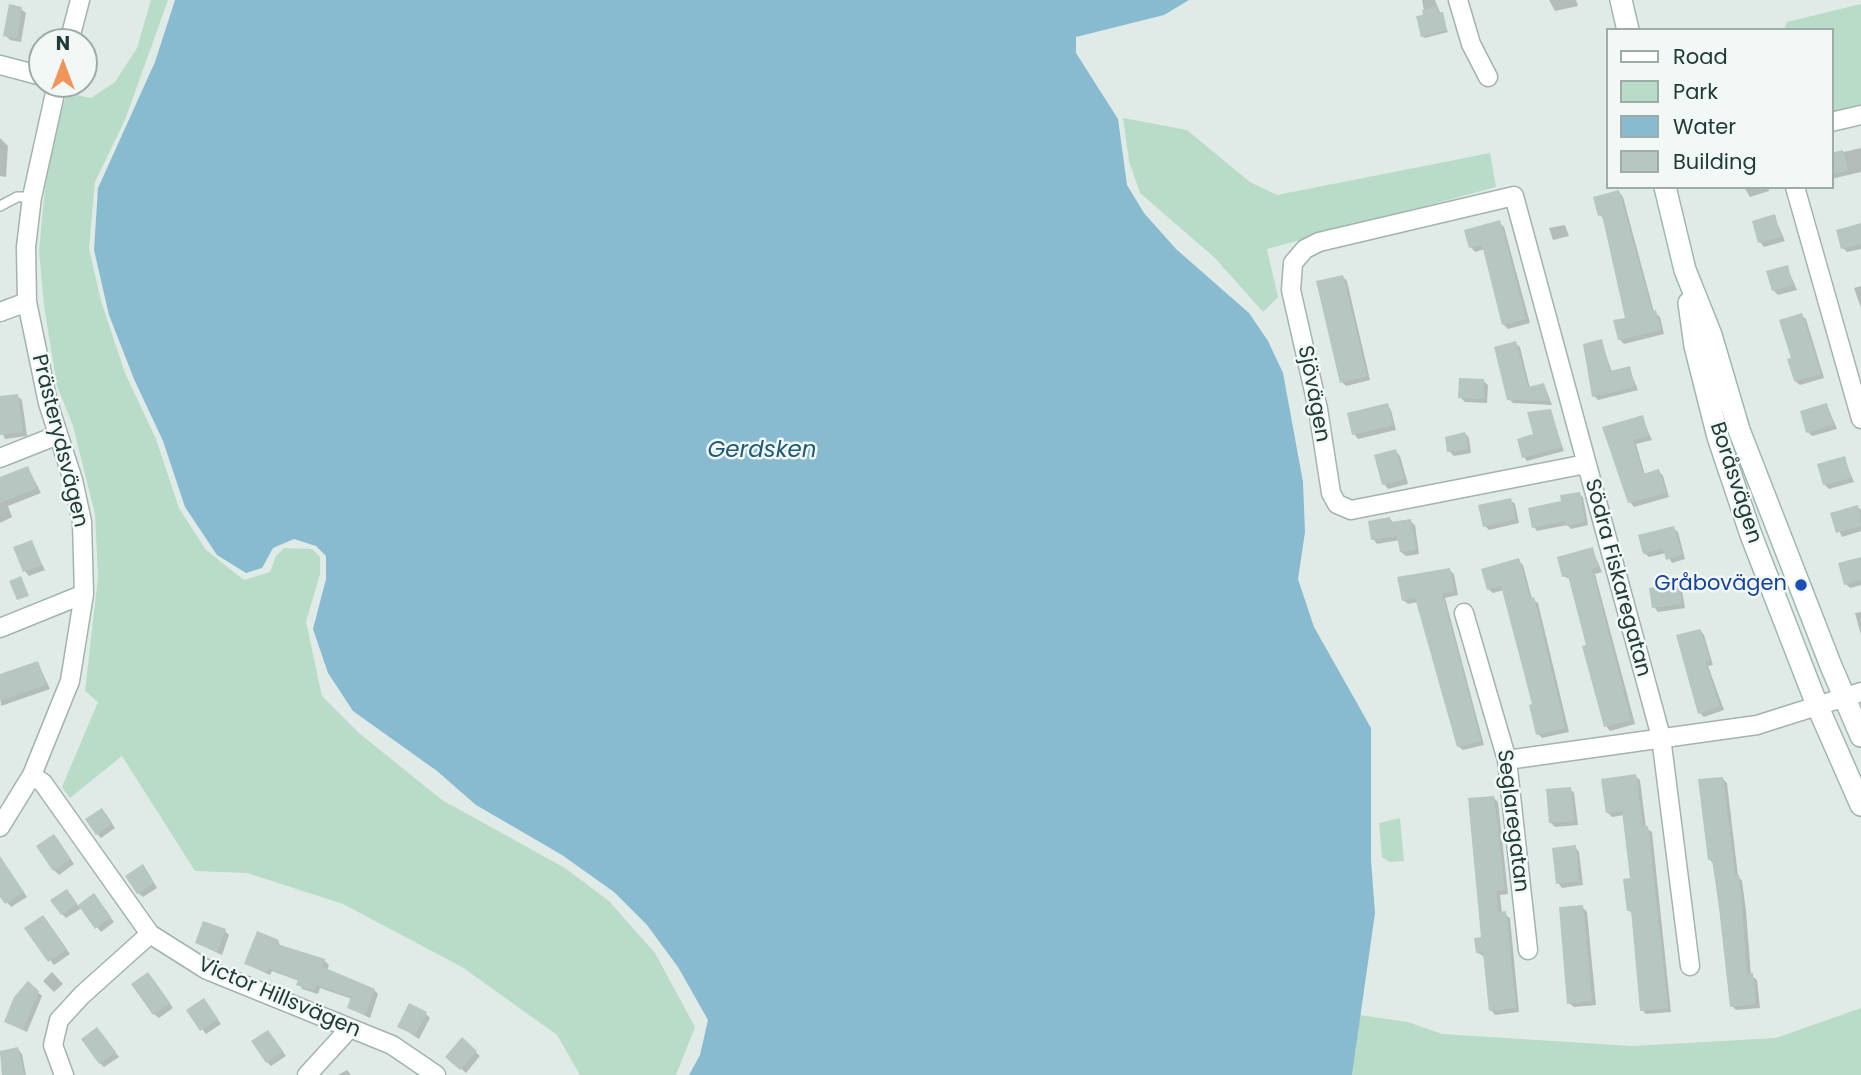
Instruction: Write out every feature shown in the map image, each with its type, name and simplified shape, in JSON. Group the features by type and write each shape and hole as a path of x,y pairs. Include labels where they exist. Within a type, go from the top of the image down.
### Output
{"main road":[{"path":"1621,0 1628,28"},
{"name":"Boråsvägen","path":"1665,189 1685,270 1695,346 1718,437 1751,535 1817,705 1861,805"},
{"name":"Boråsvägen","path":"1685,270 1711,335 1739,430 1853,694 1861,736"}],"street":[{"path":"73,28 80,0"},
{"path":"1458,0 1471,44 1488,76"},
{"path":"0,65 28,72"},
{"name":"Prästerydsvägen","path":"0,827 32,775 70,681 84,594 82,522 74,481 48,403 27,302 26,247 32,197 54,98"},
{"path":"1833,122 1861,115"},
{"path":"1796,189 1861,419"},
{"name":"Södra Fiskaregatan","path":"1514,197 1661,737 1690,965"},
{"name":"Sjövägen","path":"1514,197 1320,242 1305,249 1293,263 1290,290 1318,409 1331,493 1337,504 1351,510 1586,464"},
{"path":"0,312 27,302"},
{"path":"0,458 58,435"},
{"path":"0,628 84,594"},
{"name":"Seglaregatan","path":"1464,613 1507,760 1528,950"},
{"path":"1507,760 1757,725 1853,694"},
{"name":"Victor Hillsvägen","path":"32,775 43,783 150,934 207,970 392,1045 436,1075"},
{"path":"64,1075 53,1045 59,1020 82,995 150,934"},
{"path":"307,1075 350,1028"}],"lane":[{"path":"0,206 17,197 32,197"}],"green space":[{"path":"151,0 168,0 125,120 95,182 89,248 101,301 125,373 156,439 179,508 206,550 244,580 270,572 276,556 284,548 312,549 320,557 320,574 306,622 322,696 359,733 442,800 565,868 609,901 655,953 695,1027 676,1075 580,1075 557,1035 462,967 343,904 247,873 195,871 122,756 70,798 62,787 98,702 85,691 98,577 95,514 73,426 57,386 44,306 39,251 45,187 60,112 66,98 98,98 98,93 115,82 137,48"},
{"path":"1861,4 1861,109 1833,116 1833,28 1785,28 1787,22"},
{"path":"1123,118 1187,130 1250,182 1277,195 1490,153 1496,187 1267,249 1278,297 1263,312 1215,258 1140,193 1129,161"},
{"path":"1400,818 1404,861 1390,862 1382,857 1379,823"},
{"path":"1861,1008 1861,1075 1352,1075 1360,1015 1408,1022 1442,1034 1632,1046 1776,1038"}],"water":[{"name":"Gerdsken","path":"175,0 1189,0 1164,15 1076,37 1076,53 1118,119 1127,185 1144,213 1176,249 1249,313 1268,341 1283,373 1303,482 1305,532 1298,579 1314,627 1371,728 1371,860 1375,913 1352,1075 689,1075 700,1055 708,1020 678,967 647,925 614,892 562,855 476,805 437,771 353,711 328,673 313,629 326,579 326,556 316,546 294,539 273,548 262,568 246,573 217,555 185,507 163,441 134,379 109,315 94,250 98,188 155,62"}],"building":[{"path":"9,4 22,7 17,38 3,36"},
{"path":"1437,6 1438,13 1443,12 1447,30 1421,37 1416,16 1423,15 1422,10"},
{"path":"1843,150 1848,171 1833,174 1833,152"},
{"path":"1619,190 1652,311 1656,310 1661,330 1618,340 1613,320 1625,318 1602,215 1598,216 1593,197"},
{"path":"1775,214 1781,237 1758,243 1752,221"},
{"path":"1500,220 1526,319 1502,325 1482,245 1469,248 1464,230"},
{"path":"1861,223 1861,244 1841,249 1836,230"},
{"path":"1788,265 1793,285 1772,291 1766,271"},
{"path":"1343,275 1367,376 1340,383 1316,281"},
{"path":"1802,313 1821,374 1794,381 1787,359 1791,358 1779,320"},
{"path":"1602,339 1610,371 1630,366 1635,387 1592,397 1583,344"},
{"path":"1516,341 1528,387 1544,383 1549,401 1507,400 1494,347"},
{"path":"1459,378 1484,379 1484,399 1458,398"},
{"path":"18,394 23,432 0,435 0,396"},
{"path":"1388,403 1393,425 1352,435 1347,413"},
{"path":"1827,403 1833,425 1806,433 1800,411"},
{"path":"1551,409 1562,447 1522,458 1517,439 1533,434 1527,412"},
{"path":"1643,415 1649,436 1633,440 1643,474 1659,469 1666,493 1628,503 1602,427"},
{"path":"1465,432 1468,449 1447,452 1445,437"},
{"path":"1396,449 1404,479 1382,485 1374,455"},
{"path":"1845,456 1851,478 1823,485 1817,464"},
{"path":"28,466 37,488 0,503 0,477"},
{"path":"1580,492 1585,522 1566,526 1565,521 1532,528 1528,508 1561,501 1560,495"},
{"path":"1511,498 1516,519 1483,527 1478,505"},
{"path":"1858,505 1861,526 1836,533 1830,513"},
{"path":"1390,517 1391,522 1411,519 1416,550 1400,552 1397,536 1371,540 1368,521"},
{"path":"1674,526 1682,555 1666,560 1663,548 1643,554 1638,535"},
{"path":"32,540 42,565 23,572 13,547"},
{"path":"1593,547 1598,567 1592,569 1631,720 1604,727 1582,646 1586,645 1568,576 1562,577 1557,557"},
{"path":"1861,557 1861,580 1844,585 1838,563"},
{"path":"1519,558 1530,598 1534,597 1565,728 1536,735 1529,705 1532,704 1501,586 1487,590 1481,569"},
{"path":"1450,568 1454,591 1442,593 1481,741 1457,747 1415,598 1402,601 1397,577"},
{"path":"21,576 29,596 17,600 9,581"},
{"path":"1679,584 1682,604 1652,608 1649,588"},
{"path":"1700,629 1710,660 1705,662 1720,706 1698,714 1676,635"},
{"path":"38,661 46,685 0,701 0,674"},
{"path":"1636,774 1643,826 1648,826 1668,1008 1640,1011 1631,910 1627,911 1623,879 1630,878 1622,811 1606,813 1601,779"},
{"path":"1723,777 1735,875 1739,875 1747,974 1753,973 1756,1004 1730,1007 1719,908 1712,859 1708,860 1698,779"},
{"path":"1571,787 1574,821 1549,823 1546,789"},
{"path":"1494,796 1505,890 1496,891 1498,912 1506,911 1516,1008 1489,1011 1483,953 1476,953 1474,938 1481,937 1468,798"},
{"path":"102,808 112,823 96,835 85,819"},
{"path":"54,834 71,859 53,871 36,846"},
{"path":"1576,845 1579,881 1556,884 1552,848"},
{"path":"0,856 24,892 5,904 0,897"},
{"path":"143,864 154,883 137,894 125,876"},
{"path":"67,889 77,904 61,915 50,900"},
{"path":"94,893 111,917 95,929 78,905"},
{"path":"1583,905 1592,1001 1567,1004 1559,907"},
{"path":"43,915 67,949 48,962 24,928"},
{"path":"203,921 226,929 217,952 195,943"},
{"path":"257,931 279,940 277,944 325,959 323,967 375,989 365,1015 347,1008 351,997 316,985 314,991 296,985 298,980 268,968 266,972 244,964"},
{"path":"148,972 170,1003 153,1015 131,984"},
{"path":"28,981 39,991 23,1030 4,1022 14,997"},
{"path":"204,998 218,1019 200,1031 186,1010"},
{"path":"409,1003 427,1012 415,1035 397,1027"},
{"path":"97,1027 116,1052 99,1064 81,1039"},
{"path":"268,1030 283,1051 266,1063 251,1041"},
{"path":"462,1037 477,1051 460,1070 445,1057"},
{"path":"18,1047 24,1075 2,1075 0,1051"}],"place":[{"name":"Gråbovägen","path":"1801,585"}]}
